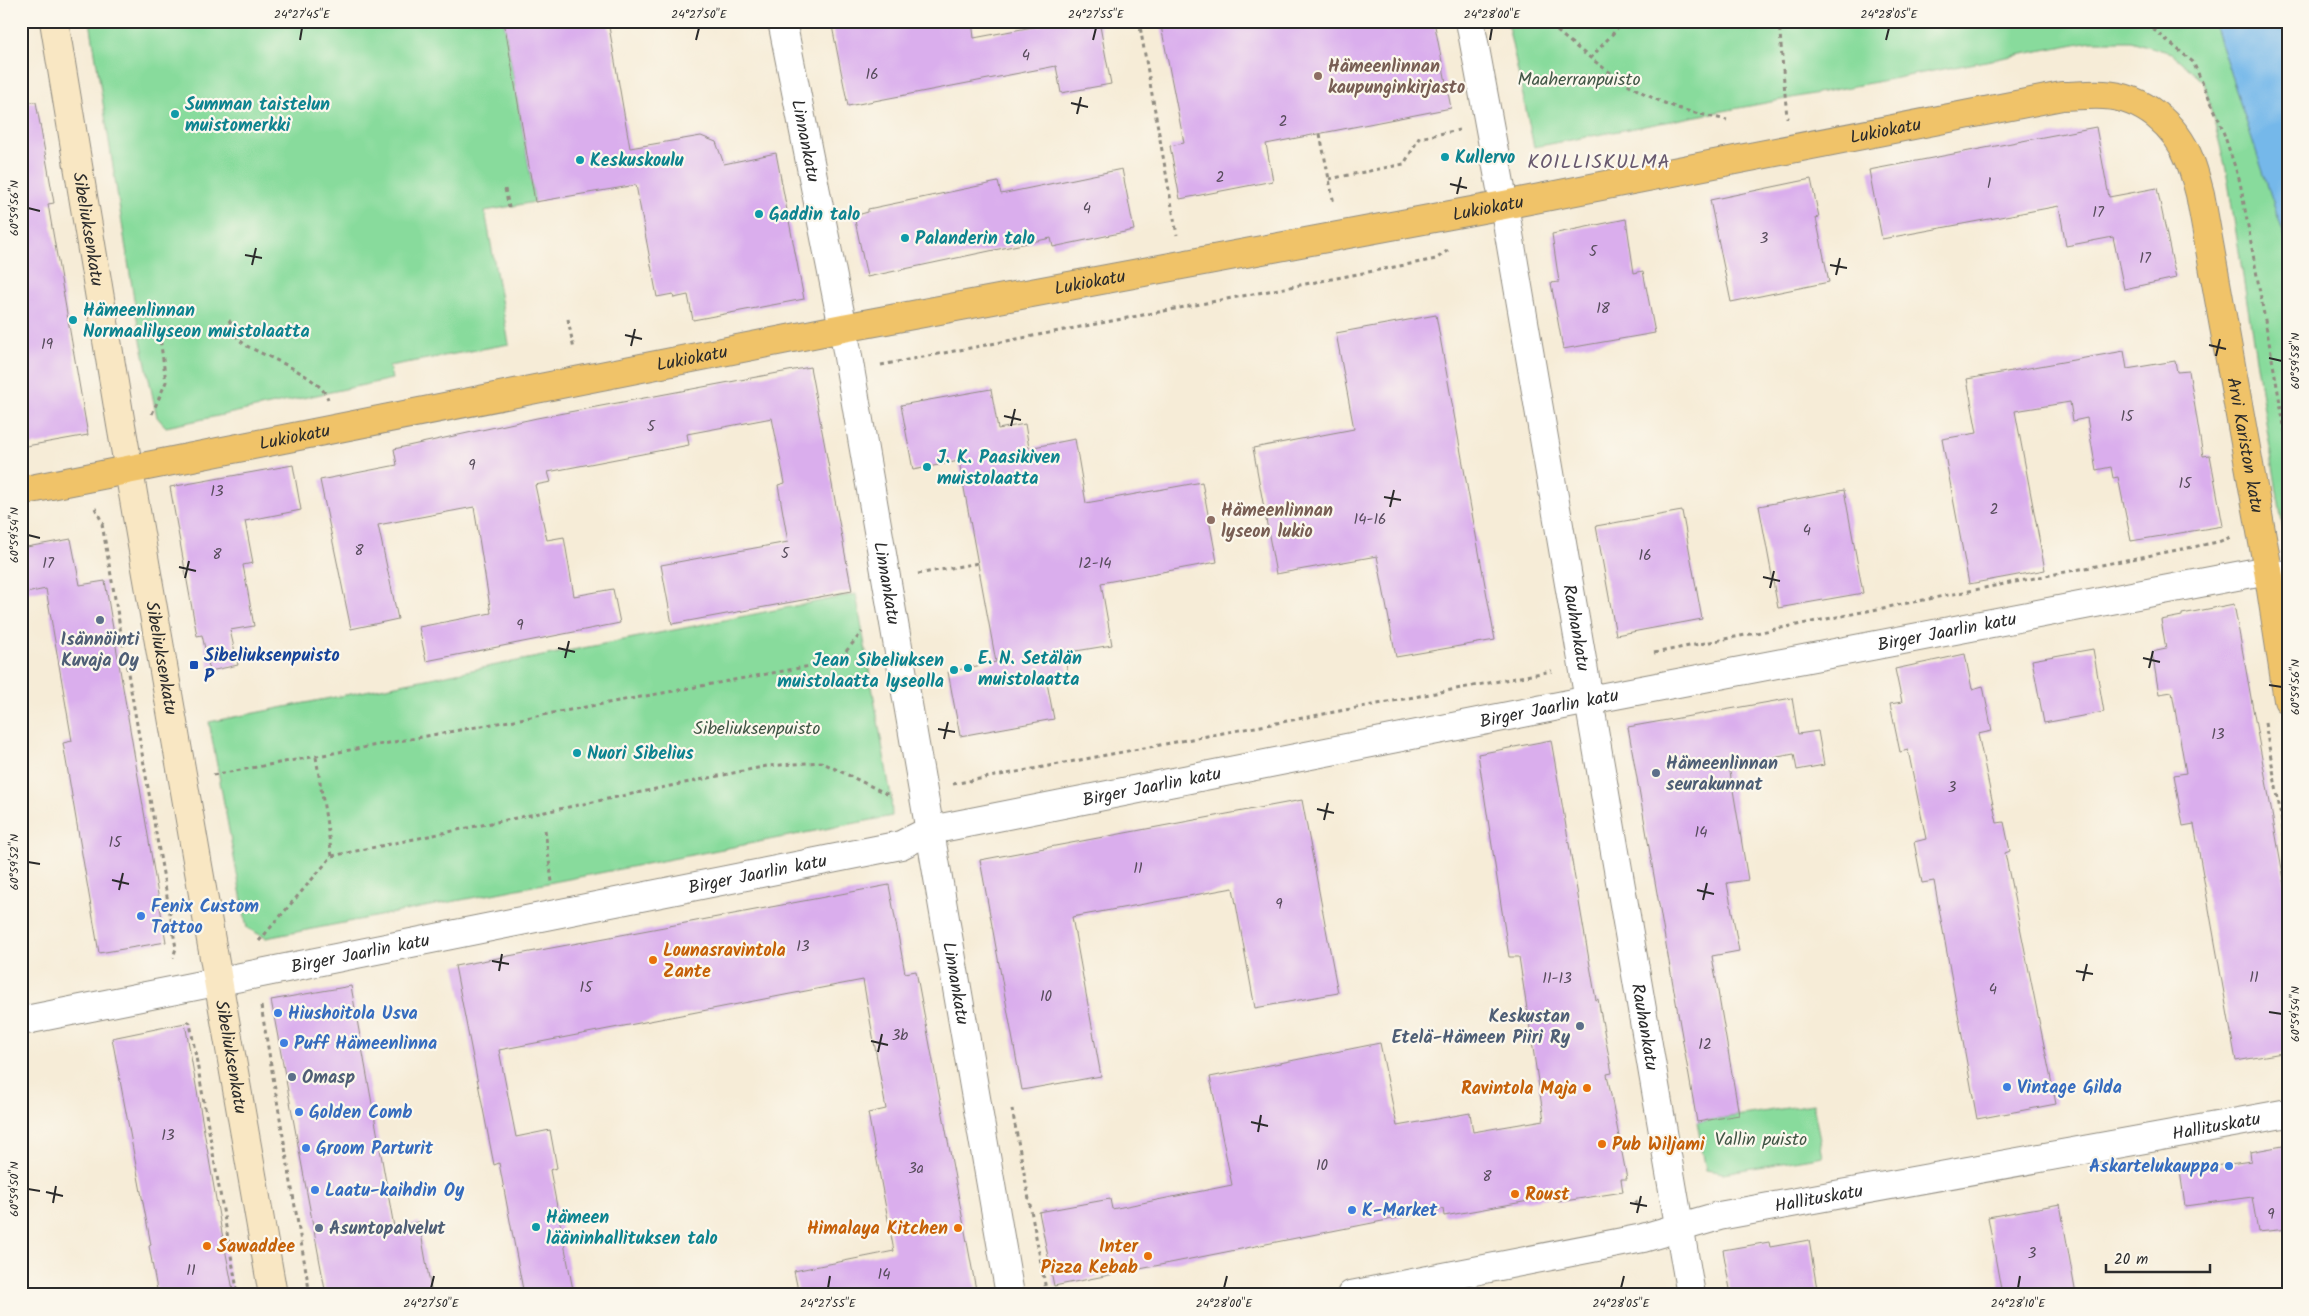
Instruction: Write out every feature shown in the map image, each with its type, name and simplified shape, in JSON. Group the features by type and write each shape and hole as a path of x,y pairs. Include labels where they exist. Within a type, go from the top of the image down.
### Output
{"main road":[{"name":"Lukiokatu","path":"21,491 844,328 1504,205 2062,96 2104,95 2136,102 2156,114"},
{"name":"Arvi Kariston katu","path":"2156,114 2176,134 2190,160 2200,194 2260,531 2278,571 2288,700"}],"street":[{"name":"Sibeliuksenkatu","path":"54,21 273,1295"},
{"name":"Linnankatu","path":"782,21 844,328 1010,1295"},
{"name":"Rauhankatu","path":"1470,21 1504,205 1691,1295"},
{"name":"Birger Jaarlin katu","path":"21,1021 219,982 259,972 395,948 901,845 931,830 1589,700 2278,571"},
{"name":"Hallituskatu","path":"1351,1295 1643,1238 1719,1216 2288,1113"}],"path":[{"path":"1139,21 1177,237"},
{"path":"1545,21 1590,59 1625,82 1674,107 1727,120"},
{"path":"1590,59 1624,21"},
{"path":"1778,21 1785,91"},
{"path":"2140,21 2157,32 2193,62 2220,122 2240,182 2288,448"},
{"path":"1329,179 1404,164 1419,138 1459,130"},
{"path":"1320,134 1335,207"},
{"path":"1542,159 1549,196"},
{"path":"505,189 509,207"},
{"path":"850,367 884,365 1436,259 1455,246"},
{"path":"568,318 574,353"},
{"path":"229,320 238,339 314,380 326,392 329,400"},
{"path":"150,420 166,382 159,330"},
{"path":"102,524 176,948"},
{"path":"1652,653 2218,542 2224,538 2260,531"},
{"path":"910,575 978,563"},
{"path":"213,775 838,661 867,625"},
{"path":"310,1295 262,1011 259,972 252,948 332,856 767,766 821,762 896,798 924,791 1561,670"},
{"path":"2263,714 2288,856"},
{"path":"316,757 332,856"},
{"path":"545,830 552,884"},
{"path":"183,1017 190,1023 238,1295"}],"green space":[{"path":"90,21 504,21 535,202 485,211 509,344 389,366 392,379 166,427 157,417 139,331"},
{"name":"Maaherranpuisto","path":"1507,21 2213,21 2288,247 2288,541 2285,542 2226,169 2204,82 2171,53 2131,41 2091,41 1534,147"},
{"name":"Sibeliuksenpuisto","path":"856,594 891,796 892,816 266,938 247,928 209,722"},
{"name":"Vallin puisto","path":"1813,1104 1823,1156 1723,1173 1706,1170 1697,1122"}],"water":[{"path":"2213,21 2288,21 2288,247"}],"building":[{"name":"Keskuskoulu","path":"504,21 608,21 630,148 701,136 716,142 724,164 776,153 804,299 693,320 688,295 674,298 673,294 657,297 636,185 535,202"},
{"path":"831,21 972,21 974,38 1043,25 1042,21 1099,21 1111,84 1061,93 1056,66 848,106"},
{"path":"1160,21 1434,21 1451,108 1266,144 1273,181 1180,199 1170,146 1184,143"},
{"path":"36,102 54,203 48,204 88,435 21,447 21,103"},
{"path":"2096,127 2109,197 2157,188 2176,278 2124,289 2113,237 2066,246 2059,206 1882,239 1869,170"},
{"path":"1122,169 1134,230 1053,247 1051,238 867,277 854,216 868,212 868,209 998,182 1001,194"},
{"path":"1811,179 1819,217 1816,218 1829,282 1731,302 1710,200"},
{"path":"1626,219 1634,273 1643,271 1655,333 1563,349 1551,283 1559,282 1552,234"},
{"path":"1436,315 1495,640 1396,657 1377,556 1276,574 1253,448 1354,429 1336,333"},
{"path":"2124,351 2127,369 2175,361 2177,372 2189,371 2203,456 2210,455 2223,526 2131,541 2118,477 2113,478 2111,467 2096,470 2087,418 2073,421 2070,402 2015,411 2045,570 1969,584 1942,439 1977,433 1967,379"},
{"path":"810,367 852,591 672,624 661,565 788,542 778,485 785,483 772,418 687,434 689,445 548,472 551,482 535,485 547,540 564,537 574,596 613,589 620,623 426,661 419,627 491,613 474,507 378,525 398,619 351,629 320,480 397,465 394,449 537,418"},
{"path":"991,389 998,429 1025,424 1029,448 1075,439 1086,503 1202,482 1217,562 1101,583 1112,645 1064,653 1069,678 1047,683 1054,719 960,736 948,672 996,662 959,461 913,470 901,405"},
{"path":"293,465 301,510 245,521 253,563 243,565 254,626 230,630 238,665 210,671 202,635 197,636 170,487"},
{"path":"1844,490 1863,593 1778,608 1759,506"},
{"path":"1682,511 1702,619 1616,635 1596,526"},
{"path":"71,539 80,585 105,581 166,942 99,953 63,743 72,741 46,589 21,594 21,548"},
{"path":"2234,604 2288,902 2288,1052 2236,1061 2194,824 2183,826 2174,775 2186,773 2172,692 2159,694 2152,652 2166,649 2161,620"},
{"path":"2093,649 2104,712 2044,723 2032,660"},
{"path":"1965,654 1972,689 1983,686 1992,731 1978,734 1997,823 2004,822 2010,851 2005,853 2056,1104 1977,1119 1934,881 1922,883 1914,842 1926,839 1908,750 1900,752 1890,704 1902,702 1895,669"},
{"path":"1792,698 1798,734 1818,731 1824,765 1797,770 1794,754 1729,766 1748,880 1727,883 1739,951 1712,956 1739,1115 1697,1122 1628,727"},
{"path":"1551,740 1596,1000 1598,999 1612,1073 1607,1074 1627,1179 1621,1179 1623,1192 1558,1202 1557,1196 1444,1216 1443,1209 1054,1286 1039,1212 1110,1199 1112,1209 1232,1185 1210,1077 1380,1043 1397,1126 1470,1113 1473,1132 1544,1120 1519,957 1509,957 1478,754"},
{"path":"1302,800 1338,993 1255,1008 1233,888 1072,917 1101,1076 1022,1090 980,860"},
{"path":"889,885 905,973 916,971 977,1295 799,1295 794,1271 894,1251 868,1113 886,1109 863,980 499,1050 516,1137 550,1130 557,1168 550,1170 574,1295 524,1295 499,1163 494,1165 455,966"},
{"path":"351,986 394,1227 419,1222 432,1295 326,1295 271,1000"},
{"path":"185,1023 234,1295 158,1295 149,1246 151,1245 112,1038"},
{"path":"2288,1145 2288,1229 2258,1232 2252,1197 2185,1206 2180,1171 2251,1161 2250,1152"},
{"path":"2060,1204 2076,1295 2002,1295 1988,1217"},
{"path":"1809,1240 1818,1295 1731,1295 1723,1250 1769,1242 1770,1247"}],"place":[{"name":"Hämeenlinnan kaupunginkirjasto","path":"1318,76"},
{"name":"Summan taistelun muistomerkki","path":"175,114"},
{"name":"Kullervo","path":"1445,157"},
{"name":"Keskuskoulu","path":"580,160"},
{"name":"Gaddin talo","path":"759,214"},
{"name":"Palanderin talo","path":"905,238"},
{"name":"Hämeenlinnan Normaalilyseon muistolaatta","path":"73,320"},
{"name":"J. K. Paasikiven muistolaatta","path":"927,467"},
{"name":"Hämeenlinnan lyseon lukio","path":"1211,520"},
{"name":"Isännöinti Kuvaja Oy","path":"100,620"},
{"name":"Sibeliuksenpuisto P","path":"194,665"},
{"name":"E. N. Setälän muistolaatta","path":"968,668"},
{"name":"Jean Sibeliuksen muistolaatta lyseolla","path":"954,670"},
{"name":"Nuori Sibelius","path":"577,753"},
{"name":"Hämeenlinnan seurakunnat","path":"1656,773"},
{"name":"Fenix Custom Tattoo","path":"141,916"},
{"name":"Lounasravintola Zante","path":"653,960"},
{"name":"Hiushoitola Usva","path":"278,1013"},
{"name":"Keskustan Etelä-Hämeen Piiri Ry","path":"1580,1026"},
{"name":"Puff Hämeenlinna","path":"284,1043"},
{"name":"Omasp","path":"292,1077"},
{"name":"Vintage Gilda","path":"2007,1087"},
{"name":"Ravintola Maja","path":"1587,1088"},
{"name":"Golden Comb","path":"299,1112"},
{"name":"Pub Wiljami","path":"1602,1144"},
{"name":"Groom Parturit","path":"306,1148"},
{"name":"Askartelukauppa","path":"2229,1166"},
{"name":"Laatu-kaihdin Oy","path":"315,1190"},
{"name":"Roust","path":"1515,1194"},
{"name":"K-Market","path":"1352,1210"},
{"name":"Hämeen lääninhallituksen talo","path":"536,1227"},
{"name":"Asuntopalvelut","path":"319,1228"},
{"name":"Himalaya Kitchen","path":"958,1228"},
{"name":"Sawaddee","path":"207,1246"},
{"name":"Inter Pizza Kebab","path":"1148,1256"}],"district":[{"name":"KOILLISKULMA","path":"1599,161"}]}
